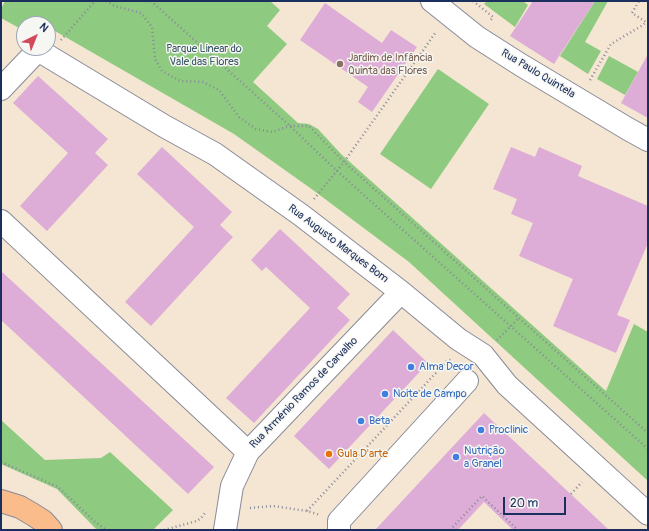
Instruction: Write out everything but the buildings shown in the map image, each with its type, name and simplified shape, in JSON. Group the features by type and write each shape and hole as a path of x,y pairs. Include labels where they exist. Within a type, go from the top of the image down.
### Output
{"main road":[{"path":"1,501 20,507 43,521 51,530"}],"street":[{"name":"Rua Paulo Quintela","path":"432,1 477,37 521,65 648,140"},
{"path":"1,90 32,56"},
{"name":"Rua Augusto Marques Bom","path":"47,56 164,126 215,154 301,215 401,292 458,339 483,355 507,385 648,514"},
{"path":"1,221 248,452"},
{"name":"Rua Arménio Ramos de Carvalho","path":"225,530 232,486 248,452 401,292"},
{"path":"458,339 464,360 467,381"},
{"path":"467,381 507,385"},
{"path":"339,530 339,521 467,381"}],"path":[{"path":"56,46 95,1"},
{"path":"106,1 116,6 141,13 145,17 152,27 155,59 162,71 180,81 203,82 219,90 239,117 256,129 272,132 290,126 309,126 344,162 648,433"},
{"path":"151,1 290,126 336,171 648,449"},
{"path":"473,1 488,13"},
{"path":"590,80 611,44 643,26 646,22 632,13 639,1"},
{"path":"301,215 344,162 436,31"},
{"path":"496,341 519,318"},
{"path":"164,530 197,521 208,510 213,508 273,506 307,511 448,360"},
{"path":"1,462 58,487 94,521 106,530"},
{"path":"450,530 482,496 518,530"}],"green space":[{"name":"Parque Linear do Vale das Flores","path":"5,1 270,1 280,10 267,26 287,44 253,82 298,123 309,124 318,129 342,155 606,391 634,324 648,332 648,481 409,262 313,190 234,134 56,32 56,16 16,16 16,26 1,18 1,9"},
{"path":"487,1 523,1 528,5 515,27 484,4"},
{"path":"595,1 608,1 585,42 601,51 588,74 560,56"},
{"path":"609,56 638,72 625,95 597,79"},
{"path":"438,69 489,104 431,189 380,154"},
{"path":"1,420 45,460 101,458 110,452 173,510 153,530 97,530 57,489 1,464"}],"place":[{"name":"Jardim de Infância Quinta das Flores","path":"340,64"},
{"name":"Alma Decor","path":"411,367"},
{"name":"Noite de Campo","path":"385,394"},
{"name":"Beta","path":"361,421"},
{"name":"Proclinic","path":"481,430"},
{"name":"Gula D'arte","path":"329,454"},
{"name":"Nutrição a Granel","path":"456,457"}]}
